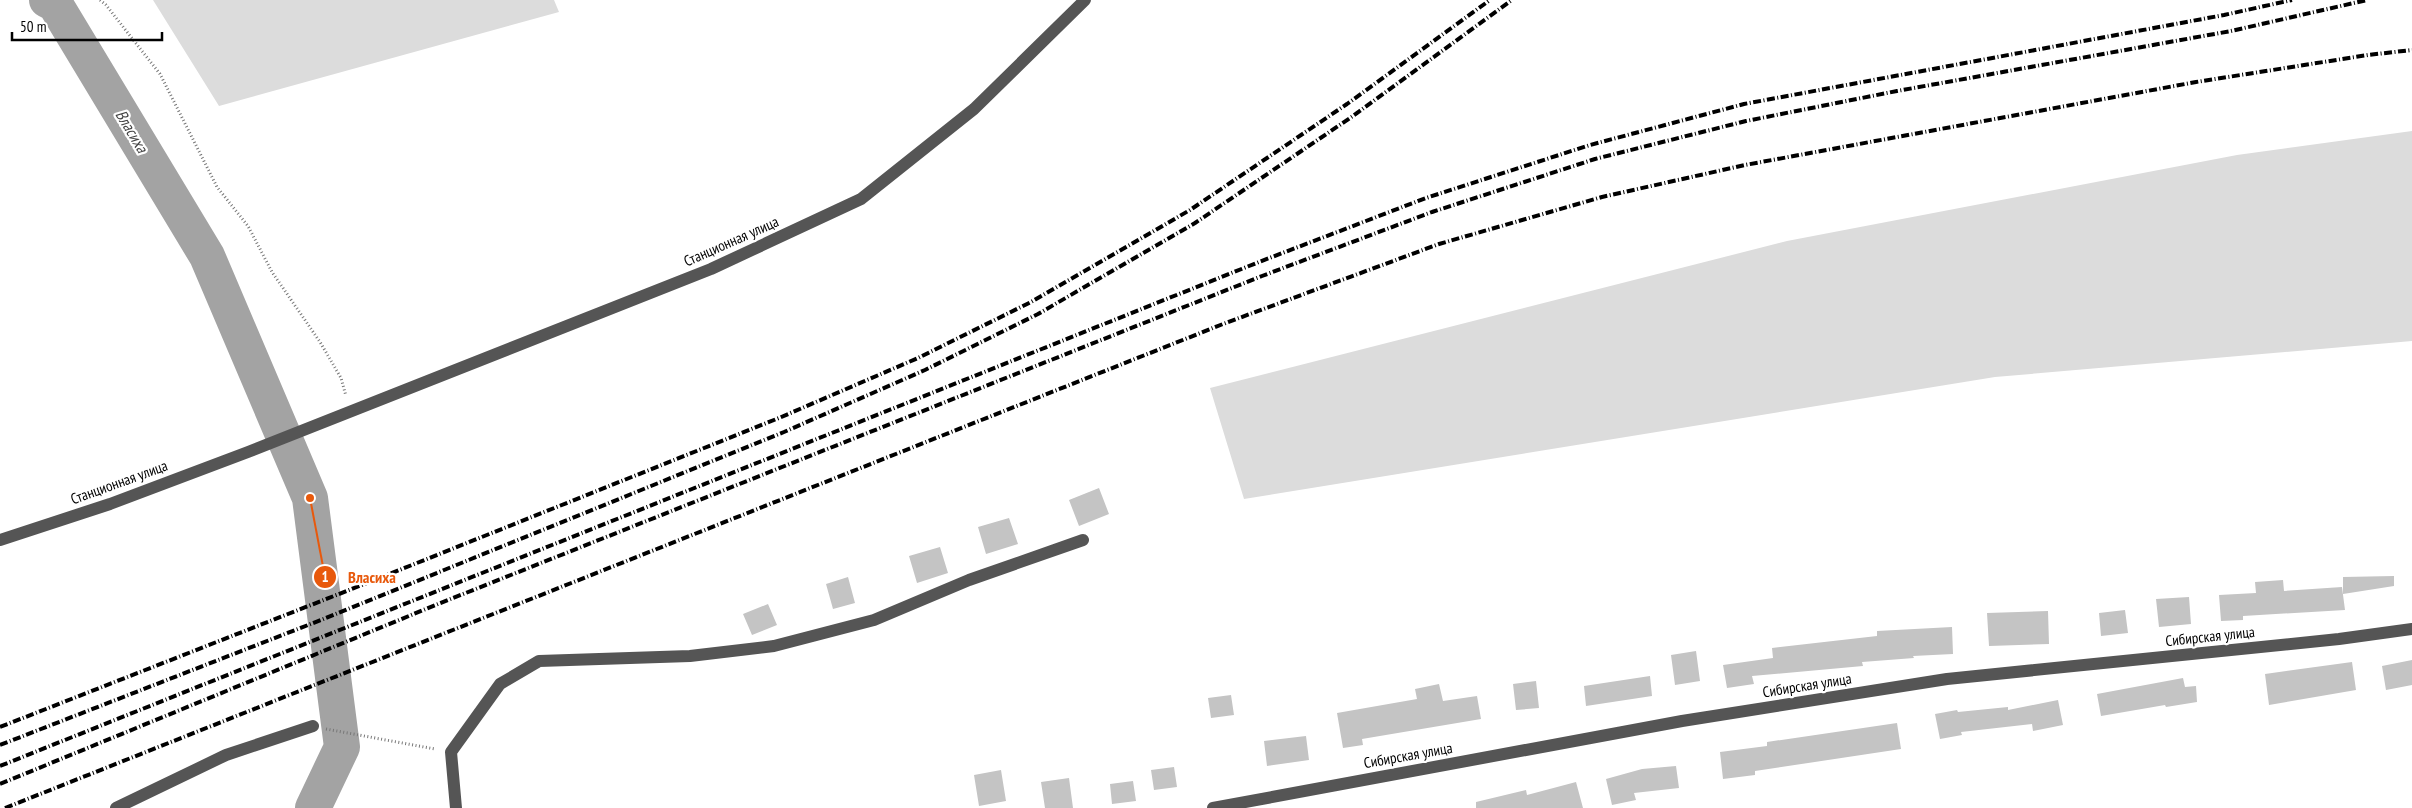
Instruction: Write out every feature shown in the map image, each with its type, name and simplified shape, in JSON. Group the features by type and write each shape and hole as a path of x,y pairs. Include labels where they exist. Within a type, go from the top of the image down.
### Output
{"street":[{"name":"Станционная улица","path":"0,540 110,504 248,452 711,269 860,199 974,109 1085,0"},
{"path":"456,808 450,752 500,684 539,662 690,656 774,646 874,620 969,580 1083,540"},
{"name":"Сибирская улица","path":"1212,808 1682,721 1947,679 2339,639 2412,629"},
{"path":"116,808 226,755 313,726"}],"path":[{"path":"100,0 106,5 160,74 217,187 248,226 272,272 320,342 341,378 350,411"},
{"path":"335,732 358,734 450,752"}],"shaded area":[{"path":"153,0 554,0 559,12 219,106"},
{"path":"2412,131 2412,341 1995,377 1244,499 1210,388 1787,241 2237,155"}],"building":[{"path":"1099,488 1109,514 1079,526 1069,500"},
{"path":"1009,518 1018,544 986,554 978,527"},
{"path":"940,547 948,573 917,583 909,556"},
{"path":"2394,576 2394,586 2343,594 2343,577"},
{"path":"848,577 855,603 833,609 826,584"},
{"path":"2283,580 2284,591 2342,587 2345,610 2243,616 2243,620 2221,621 2219,595 2256,593 2255,582"},
{"path":"2189,597 2191,624 2159,627 2156,599"},
{"path":"768,604 777,625 752,635 743,614"},
{"path":"2125,610 2128,633 2101,636 2099,613"},
{"path":"2048,611 2049,644 1989,646 1987,613"},
{"path":"1952,627 1953,654 1913,656 1914,658 1862,662 1863,666 1752,676 1754,684 1727,688 1723,665 1773,658 1772,648 1877,636 1877,631"},
{"path":"1696,651 1700,681 1675,685 1671,655"},
{"path":"2412,660 2412,685 2386,690 2382,666"},
{"path":"2352,662 2356,690 2269,705 2265,674"},
{"path":"1650,676 1652,696 1586,706 1584,686"},
{"path":"2183,678 2185,687 2196,686 2197,702 2166,707 2165,705 2101,716 2097,694"},
{"path":"1536,681 1539,708 1516,710 1513,684"},
{"path":"1439,684 1443,701 1477,696 1481,719 1362,739 1363,745 1343,748 1337,713 1417,699 1415,689"},
{"path":"1231,695 1234,715 1211,718 1208,698"},
{"path":"2058,700 2063,725 2033,731 2032,724 1961,732 1962,735 1940,739 1935,714 1957,710 1958,712 2008,707 2008,710"},
{"path":"1897,723 1901,749 1755,771 1755,775 1723,779 1720,752 1767,746 1767,742"},
{"path":"1306,736 1309,760 1267,766 1264,741"},
{"path":"1676,766 1679,788 1634,793 1636,800 1612,805 1606,779 1642,769"},
{"path":"1174,767 1177,787 1154,790 1151,770"},
{"path":"1001,770 1006,801 979,806 974,775"},
{"path":"1069,778 1073,808 1045,808 1041,782"},
{"path":"1133,781 1136,801 1112,804 1110,784"},
{"path":"1576,782 1583,808 1476,808 1476,802 1526,790 1527,795"}],"waterway":[{"name":"Власиха","path":"47,0 55,4 207,256 310,498 342,747 313,808"}],"railway":[{"path":"0,727 779,418 918,358 1031,302 1190,210 1347,104 1490,0"},
{"path":"0,745 321,620 784,432 925,370 1038,314 1195,223 1353,116 1512,0"},
{"path":"0,766 1259,262 1426,198 1590,145 1744,104 2224,15 2292,0"},
{"path":"0,784 438,604 1262,276 1432,212 1595,159 1746,121 1897,91 2231,31 2367,0"},
{"path":"5,808 1223,324 1439,244 1602,197 1745,165 2196,82 2368,55 2412,50"}],"place":[{"name":"Власиха","path":"310,498"}]}
